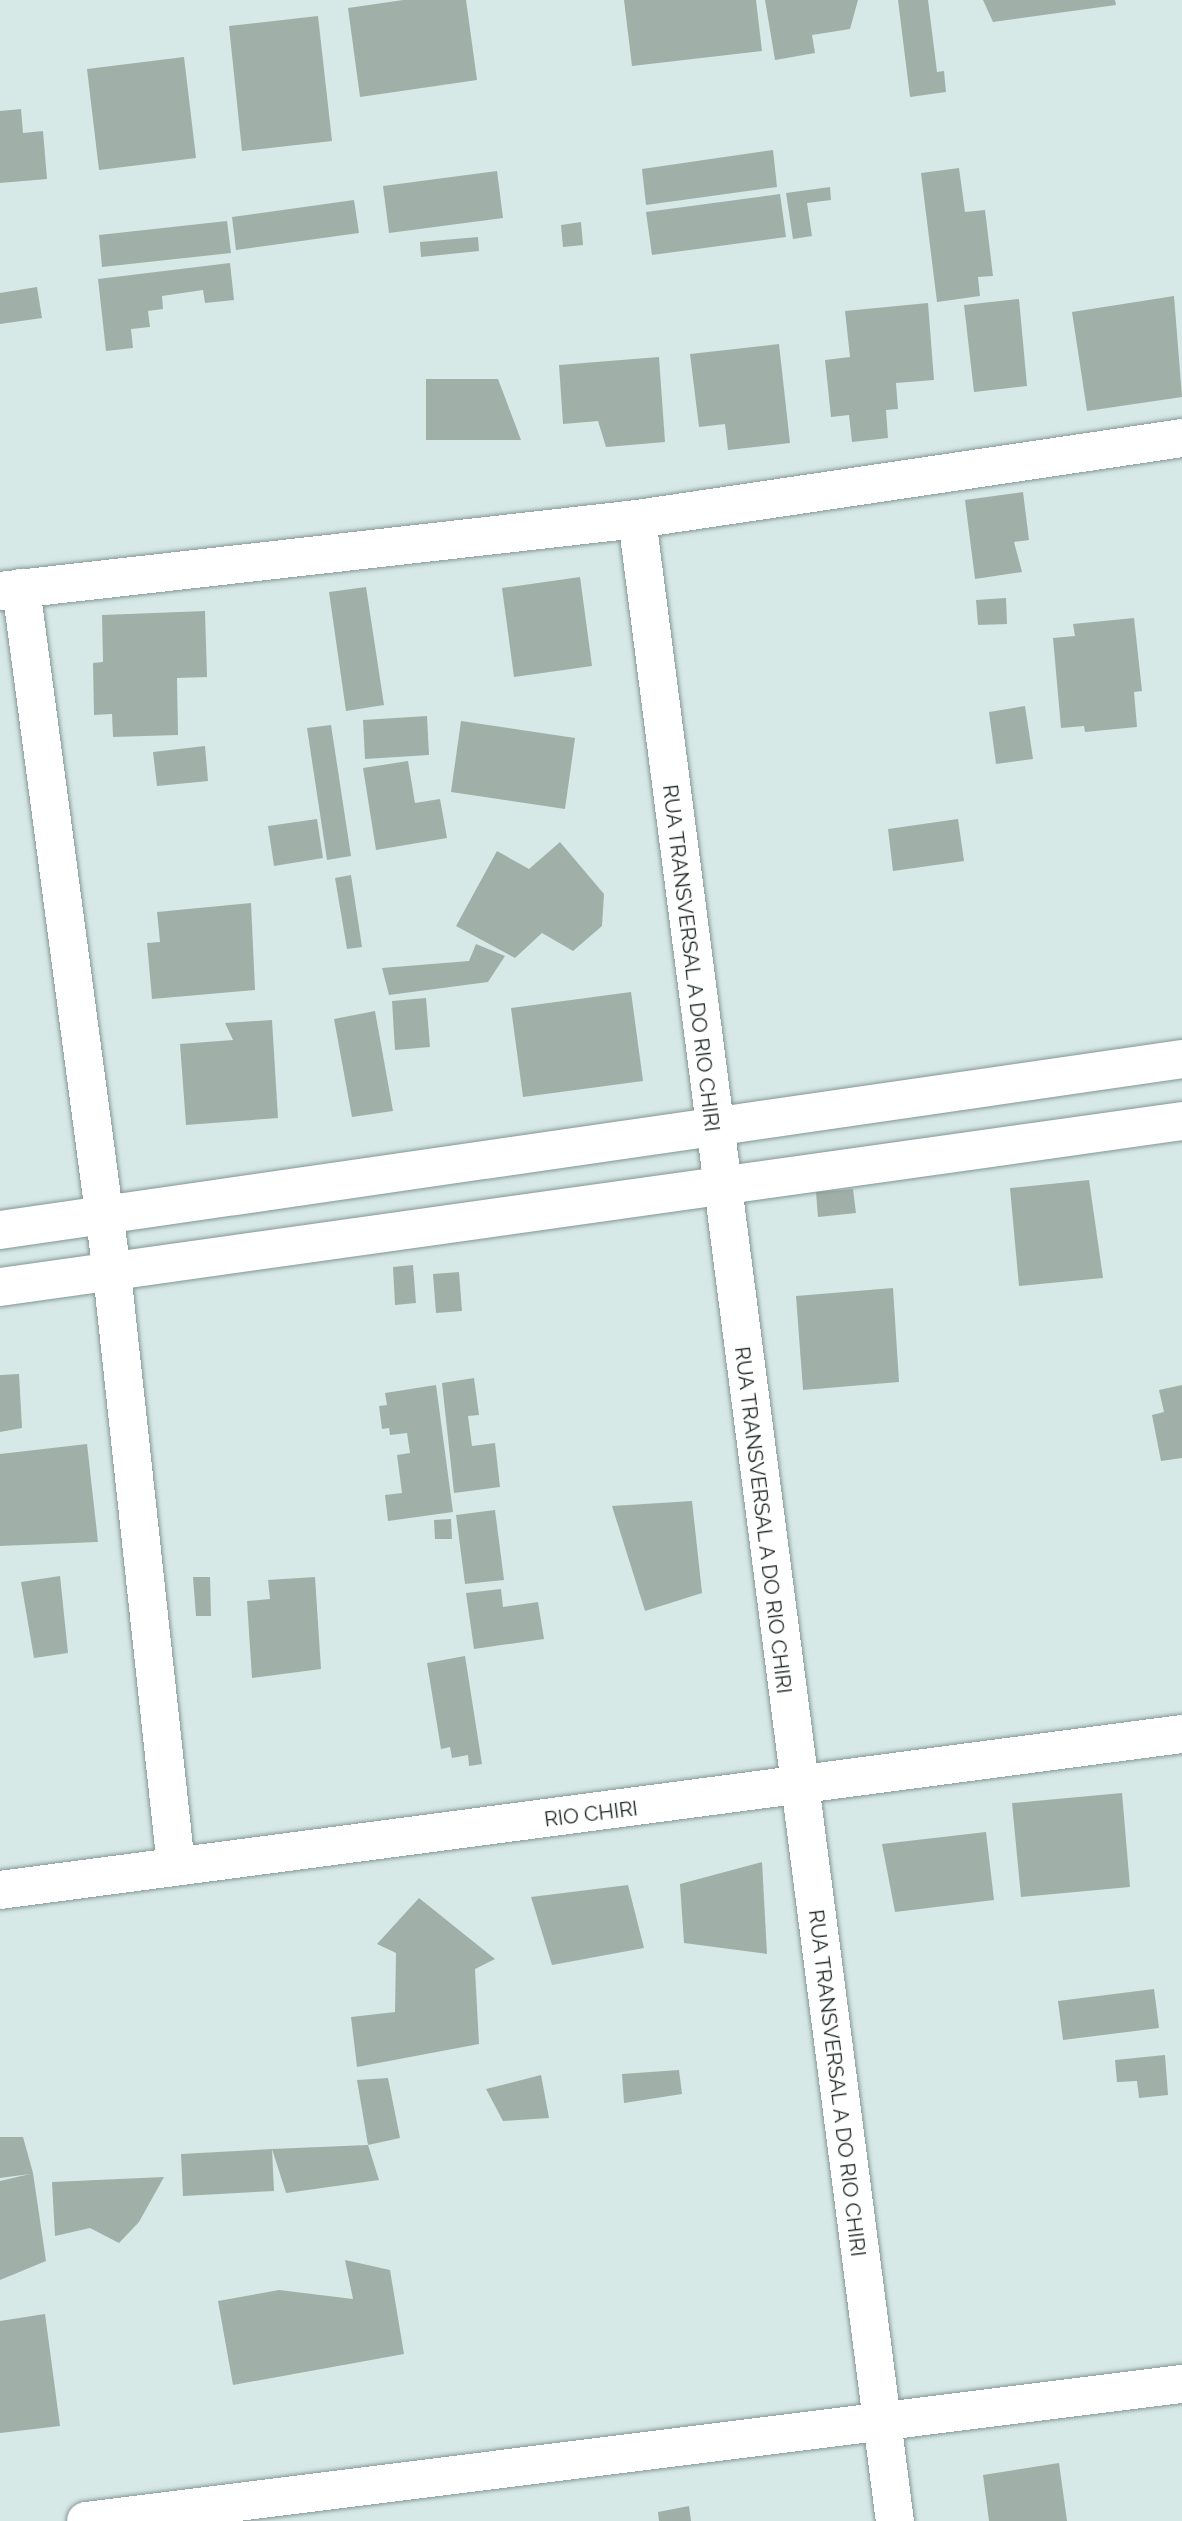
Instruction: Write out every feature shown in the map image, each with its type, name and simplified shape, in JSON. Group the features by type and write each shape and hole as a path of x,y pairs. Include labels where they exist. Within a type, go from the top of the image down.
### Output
{"street":[{"path":"176,1866 112,1273 11,590 637,519 1182,438"},
{"name":"RUA TRANSVERSAL A DO RIO CHIRI","path":"637,519 711,1126 895,2521"},
{"path":"0,1230 1182,1059"},
{"path":"0,1287 112,1273 719,1182 1182,1121"},
{"name":"RIO CHIRI","path":"0,1890 798,1788 1182,1734"},
{"path":"86,2521 1182,2384"}],"building":[{"path":"403,0 466,0 477,80 360,97 348,8"},
{"path":"624,0 756,0 762,51 632,66"},
{"path":"765,0 858,0 850,29 812,35 815,53 775,60"},
{"path":"898,0 928,0 937,72 944,71 946,92 910,97"},
{"path":"983,0 1115,0 1116,5 993,22"},
{"path":"318,16 332,141 242,151 229,26"},
{"path":"184,57 196,158 99,170 87,69"},
{"path":"21,109 23,133 43,131 47,179 0,183 0,111"},
{"path":"773,150 777,187 646,205 642,169"},
{"path":"959,168 965,212 985,210 993,276 978,277 980,296 937,302 921,173"},
{"path":"497,171 503,218 389,233 383,186"},
{"path":"830,187 831,200 807,203 812,236 793,239 786,193"},
{"path":"780,194 786,237 652,255 646,212"},
{"path":"354,200 359,233 236,250 232,217"},
{"path":"227,221 231,253 102,267 99,235"},
{"path":"581,222 583,245 563,247 561,225"},
{"path":"478,237 479,251 421,257 420,242"},
{"path":"230,263 234,300 205,303 203,290 162,296 163,309 148,311 150,327 131,329 133,348 106,351 98,279"},
{"path":"37,287 42,318 0,324 0,293"},
{"path":"1174,296 1182,397 1087,411 1072,312"},
{"path":"1019,299 1027,386 974,392 964,305"},
{"path":"928,303 934,380 896,383 898,409 886,410 888,438 852,442 849,415 831,417 825,360 850,357 845,311"},
{"path":"779,344 790,443 728,450 725,424 699,427 690,354"},
{"path":"659,357 665,442 606,447 598,421 563,424 559,365"},
{"path":"426,379 498,379 521,440 426,440"},
{"path":"1023,492 1029,540 1014,542 1022,572 975,579 965,500"},
{"path":"580,577 592,666 514,677 502,588"},
{"path":"366,587 384,705 346,711 329,592"},
{"path":"1006,598 1007,624 978,625 976,600"},
{"path":"205,611 207,677 177,678 178,735 113,737 112,714 94,715 93,663 103,662 102,615"},
{"path":"1134,618 1142,691 1134,692 1137,727 1085,732 1084,726 1061,728 1053,638 1075,636 1073,624"},
{"path":"1025,706 1033,759 996,764 989,712"},
{"path":"427,716 429,755 365,759 363,720"},
{"path":"461,721 575,738 565,809 451,792"},
{"path":"331,725 351,856 327,860 307,728"},
{"path":"205,746 208,781 157,786 153,752"},
{"path":"408,761 415,803 440,799 447,838 376,850 363,768"},
{"path":"317,819 323,858 274,866 268,826"},
{"path":"958,819 964,861 893,871 888,829"},
{"path":"560,842 604,894 602,926 573,951 542,933 515,958 456,926 497,851 529,869"},
{"path":"351,875 362,947 347,949 335,878"},
{"path":"251,903 255,990 152,999 147,943 160,942 157,912"},
{"path":"476,944 505,956 488,982 389,995 382,968 469,961"},
{"path":"631,992 643,1081 523,1097 511,1008"},
{"path":"426,998 430,1047 395,1050 392,1001"},
{"path":"375,1011 393,1111 352,1117 334,1019"},
{"path":"272,1020 278,1118 186,1125 180,1044 233,1040 225,1023"},
{"path":"1089,1180 1103,1278 1019,1286 1010,1188"},
{"path":"853,1189 856,1213 818,1217 816,1192"},
{"path":"413,1265 416,1303 395,1305 393,1267"},
{"path":"459,1272 462,1311 436,1313 433,1274"},
{"path":"893,1288 899,1382 803,1390 796,1296"},
{"path":"19,1374 22,1428 0,1432 0,1375"},
{"path":"474,1378 479,1415 468,1416 472,1446 495,1443 500,1487 454,1493 442,1383"},
{"path":"436,1385 453,1512 388,1521 385,1495 402,1493 397,1455 410,1453 407,1433 390,1435 389,1428 382,1429 379,1406 387,1405 385,1393"},
{"path":"1182,1385 1182,1458 1161,1461 1152,1415 1164,1412 1159,1390"},
{"path":"87,1444 98,1542 0,1546 0,1454"},
{"path":"692,1501 702,1593 645,1611 612,1506"},
{"path":"495,1510 504,1580 465,1584 456,1515"},
{"path":"451,1519 452,1539 435,1539 434,1520"},
{"path":"60,1576 68,1653 34,1658 21,1582"},
{"path":"193,1577 210,1577 211,1616 196,1616"},
{"path":"315,1577 321,1669 252,1678 247,1601 270,1599 268,1580"},
{"path":"501,1589 503,1607 538,1602 544,1639 474,1649 466,1593"},
{"path":"465,1656 482,1764 469,1766 468,1755 452,1758 450,1747 441,1749 427,1663"},
{"path":"1122,1793 1130,1887 1021,1897 1012,1803"},
{"path":"986,1832 994,1900 895,1912 882,1844"},
{"path":"762,1862 767,1954 684,1943 680,1884"},
{"path":"628,1885 644,1948 552,1965 531,1897"},
{"path":"419,1898 495,1959 475,1969 479,2044 357,2067 351,2017 395,2012 396,1953 377,1944"},
{"path":"1154,1989 1159,2028 1063,2040 1058,2001"},
{"path":"1165,2055 1168,2095 1139,2098 1137,2081 1117,2082 1115,2060"},
{"path":"679,2070 682,2094 624,2103 622,2074"},
{"path":"541,2075 549,2118 503,2121 486,2089"},
{"path":"388,2078 400,2138 368,2145 357,2080"},
{"path":"0,2137 23,2137 33,2173 46,2261 0,2280 0,2181 30,2174 0,2178"},
{"path":"368,2145 379,2180 286,2193 272,2149"},
{"path":"272,2149 274,2191 183,2196 181,2154"},
{"path":"164,2177 139,2222 119,2243 90,2228 55,2236 52,2182"},
{"path":"345,2260 390,2270 404,2354 233,2385 218,2301 279,2290 353,2299"},
{"path":"45,2314 60,2426 0,2433 0,2321"},
{"path":"1059,2463 1067,2521 989,2521 983,2475"},
{"path":"689,2506 691,2521 659,2521 658,2512"}]}
